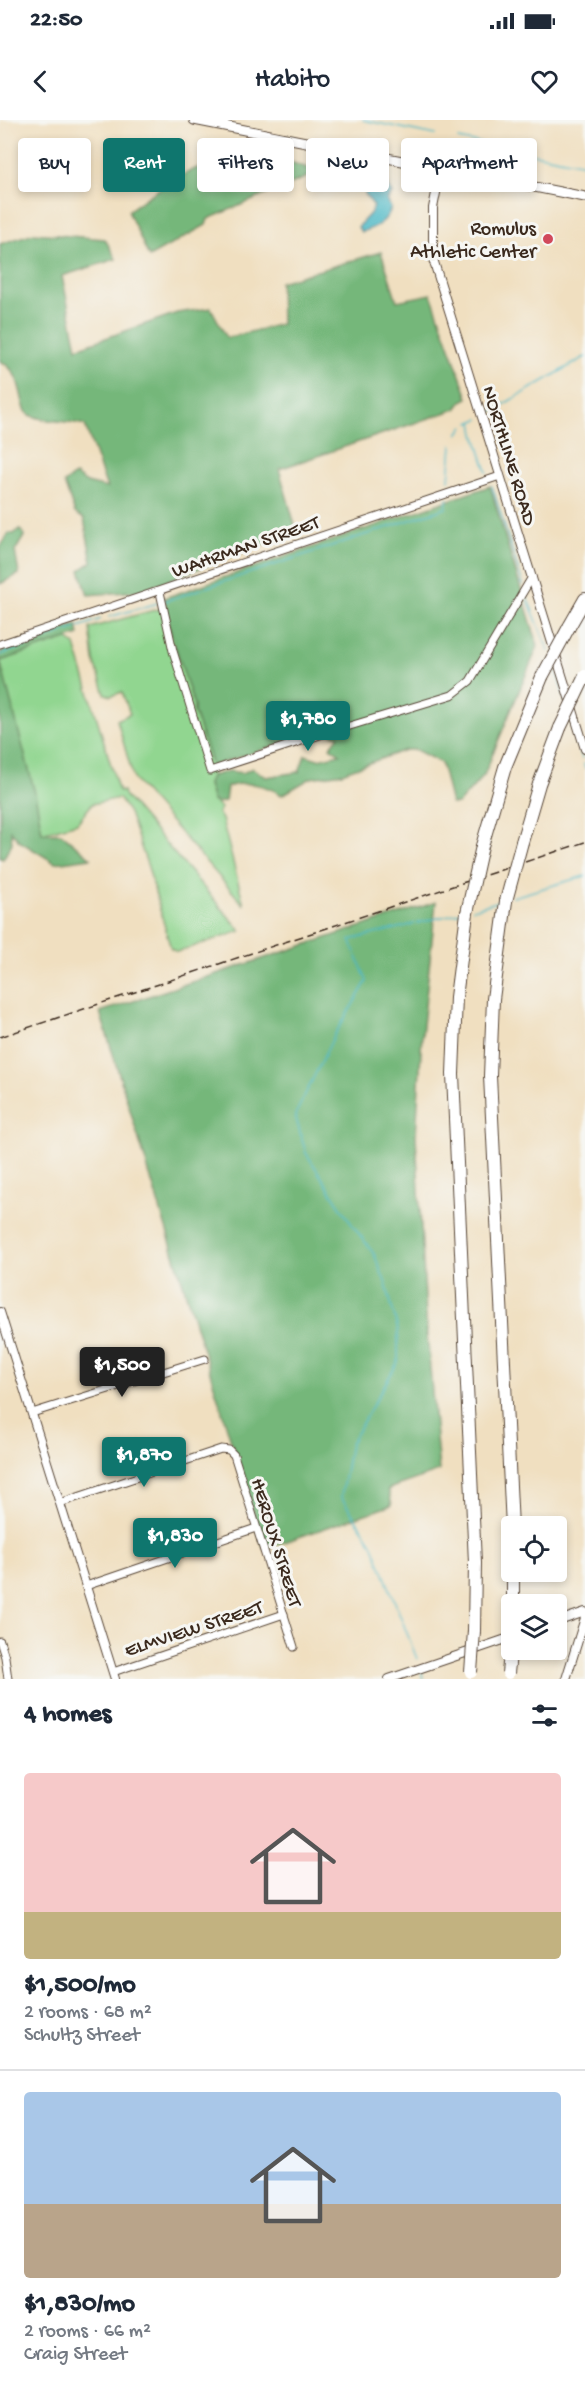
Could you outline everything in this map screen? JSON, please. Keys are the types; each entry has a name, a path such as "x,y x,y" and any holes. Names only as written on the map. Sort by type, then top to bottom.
{"highway":[{"path":"470,1675 474,1631 475,1563 453,1083 456,997 467,913 482,846 505,767 542,676 585,599"},
{"path":"511,1516 490,1076 493,999 506,901 522,842 539,784 585,676"},
{"path":"508,1676 510,1660"}],"main road":[{"path":"195,120 401,160"},
{"path":"537,188 585,198"}],"street":[{"name":"NORTHLINE ROAD","path":"437,192 432,224 433,259 585,749"},
{"name":"WAHRMAN STREET","path":"0,644 500,476"},
{"path":"160,592 173,651 210,771 452,695 470,681 532,577"},
{"path":"1,1317 114,1675"},
{"path":"32,1413 205,1359"},
{"name":"HEROUX STREET","path":"60,1503 221,1449 229,1450 234,1455 294,1647"},
{"path":"86,1586 256,1528"},
{"path":"567,1618 585,1612"},
{"name":"ELMVIEW STREET","path":"114,1675 284,1614"},
{"path":"566,1679 585,1618"},
{"path":"389,1679 501,1640"},
{"path":"0,1641 8,1679"}],"green space":[{"path":"294,163 306,167 306,178 294,183"},
{"path":"197,168 197,192 272,192 208,219 206,225 149,257 128,211 154,192 185,192 185,174"},
{"path":"34,233 105,239 116,259 62,276 77,348 177,313 211,308 227,338 281,324 280,282 381,252 397,301 431,294 468,398 462,401 456,409 279,469 297,532 140,591 88,595 80,570 92,562 84,519 75,513 64,483 75,475 87,483 107,488 85,425 43,419 26,412 14,374 0,361 0,244"},
{"path":"490,486 538,646 484,775 458,804 451,804 441,763 416,750 405,750 342,773 311,778 282,795 263,786 241,784 227,787 225,801 218,803 213,801 208,784 211,776 229,771 243,773 252,768 266,777 299,772 305,755 318,759 340,754 330,747 339,736 325,732 305,736 212,766 170,629 164,598"},
{"path":"19,529 25,535 15,551 19,574 0,584 0,547 9,533 14,534"},
{"path":"165,607 194,705 194,712 214,767 208,785 213,801 221,808 218,813 222,819 244,905 134,780 117,720 130,714 122,692 111,696 105,694 94,660 90,628"},
{"path":"77,624 79,635 0,661 0,652"},
{"path":"67,639 75,645 119,792 123,791 124,795 241,931 177,952 171,949 148,867 129,813 119,798 92,804 77,823 42,833 0,661"},
{"path":"0,661 35,793 42,833 61,833 91,858 55,863 19,841 11,831 12,843 3,859 0,858"},
{"path":"436,902 422,1035 416,1136 427,1334 439,1471 388,1489 392,1505 264,1549 100,1012"}],"water":[{"path":"389,187 392,193 387,200 391,208 387,217 380,224 361,232 358,227 374,206 365,192 389,192"}],"waterway":[{"path":"363,120 435,135"},
{"path":"537,155 585,164"},
{"path":"487,414 585,357"},
{"path":"470,423 479,419"},
{"path":"473,422 487,472"},
{"path":"458,434 464,426"},
{"path":"449,480 452,445"},
{"path":"492,486 523,585"},
{"path":"165,601 446,508 447,498"},
{"path":"526,595 549,651"},
{"path":"109,617 158,603"},
{"path":"0,655 101,619"},
{"path":"555,667 566,703"},
{"path":"571,719 582,758"},
{"path":"584,764 585,768"},
{"path":"513,897 585,876"},
{"path":"473,909 500,901"},
{"path":"417,1659 372,1543 341,1497 350,1444 398,1362 398,1330 386,1284 374,1254 306,1153 295,1115 334,1036 367,981 350,940 462,912"},
{"path":"421,1671 424,1679"}],"railway":[{"path":"0,1037 585,842"}],"place":[{"name":"Romulus Athletic Center","path":"548,239"}]}
